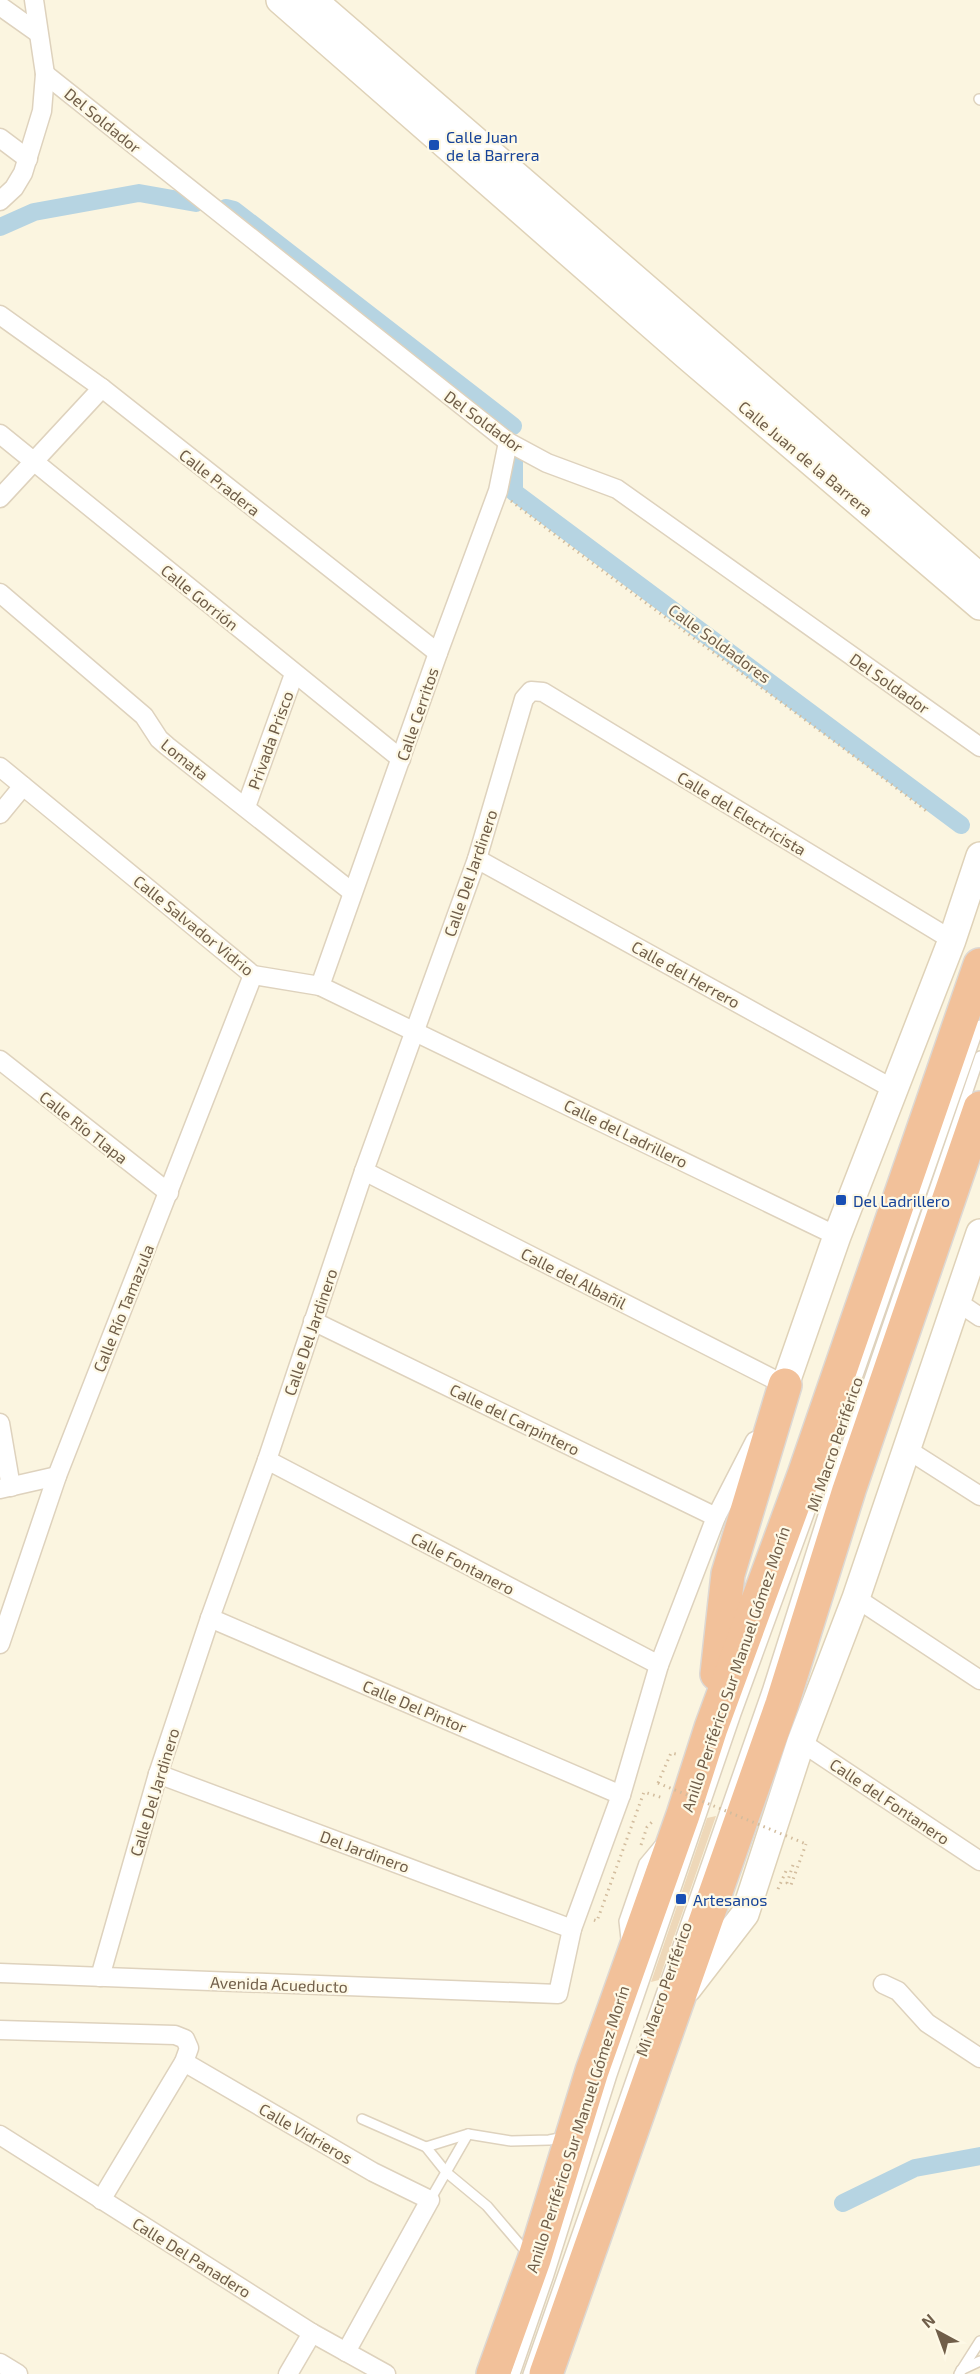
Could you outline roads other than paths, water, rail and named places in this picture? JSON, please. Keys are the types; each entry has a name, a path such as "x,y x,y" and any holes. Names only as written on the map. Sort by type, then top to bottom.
{"highway":[{"name":"Anillo Periférico Sur Manuel Gómez Morín","path":"493,2374 534,2260 572,2135 602,2073 630,1985 673,1806 711,1728 804,1475 980,965"},
{"path":"546,2374 642,2077 782,1704 849,1490 980,1108"},
{"path":"711,1728 728,1574 785,1385"}],"main road":[{"name":"Calle Juan de la Barrera","path":"280,0 486,165 695,347 980,606"},
{"name":"Calle Juan de la Barrera","path":"313,0 486,165"},
{"name":"Calle Juan de la Barrera","path":"695,347 980,577"},
{"path":"785,1385 837,1236 952,940 980,856"},
{"path":"671,1995 745,1914 801,1742 856,1598 980,1233"}],"street":[{"path":"0,201 14,188 23,173 42,111 45,74 34,0"},
{"path":"0,6 38,33"},
{"name":"Del Soldador","path":"45,74 508,442 547,463 617,489 980,747"},
{"path":"0,138 28,159"},
{"name":"Calle Pradera","path":"0,315 102,388 438,653"},
{"path":"0,498 102,388"},
{"name":"Calle Gorrión","path":"0,434 401,759"},
{"name":"Calle Cerritos","path":"320,986 498,491 508,442"},
{"name":"Lomata","path":"0,593 144,716 159,739 167,746 352,892"},
{"name":"Privada Prisco","path":"246,807 294,674"},
{"name":"Calle Del Jardinero","path":"100,1977 158,1774 210,1618 267,1460 364,1171 477,859 524,699 531,691"},
{"name":"Calle del Electricista","path":"531,691 543,692 952,940"},
{"name":"Calle Salvador Vidrio","path":"0,767 253,975 320,986 414,1031"},
{"path":"0,814 23,786"},
{"name":"Calle del Herrero","path":"477,859 895,1090"},
{"name":"Calle Río Tamazula","path":"0,1644 57,1476 253,975"},
{"name":"Calle del Ladrillero","path":"414,1031 837,1236"},
{"name":"Calle Río Tlapa","path":"0,1060 169,1193"},
{"name":"Calle del Albañil","path":"364,1171 785,1385"},
{"path":"956,1300 980,1317"},
{"name":"Calle del Carpintero","path":"313,1321 716,1517"},
{"path":"574,1922 621,1795 659,1665 716,1517 785,1385"},
{"path":"0,1423 5,1488 57,1476"},
{"path":"906,1448 980,1497"},
{"name":"Calle Fontanero","path":"267,1460 659,1665"},
{"path":"856,1598 980,1680"},
{"name":"Calle Del Pintor","path":"210,1618 621,1795"},
{"name":"Calle del Fontanero","path":"801,1742 980,1861"},
{"name":"Del Jardinero","path":"158,1774 574,1922"},
{"name":"Avenida Acueducto","path":"0,1973 558,1994 574,1922"},
{"path":"883,1984 898,1991 927,2024 980,2058"},
{"path":"0,2030 175,2035 185,2040 189,2048 184,2062 101,2200"},
{"name":"Calle Vidrieros","path":"184,2062 373,2172 430,2200"},
{"name":"Calle Del Panadero","path":"0,2135 312,2333 386,2374"},
{"path":"346,2352 430,2200"},
{"path":"288,2374 312,2333"},
{"path":"0,2363 18,2374"}],"lane":[{"name":"Mi Macro Periférico","path":"630,1985 732,1725 823,1476 980,1025"},
{"name":"Mi Macro Periférico","path":"671,1995 836,1475 980,1056"},
{"path":"515,2374 549,2275 602,2073"},
{"path":"528,2374 642,2077"},
{"path":"362,2119 426,2147 446,2172 487,2206 534,2260"},
{"path":"430,2200 468,2134"},
{"path":"426,2147 468,2134 511,2140 549,2140 572,2135"},
{"path":"960,2372 980,2341"},
{"path":"960,2372 980,2361"}],"waterway":[{"path":"0,227 34,212 139,193 196,203"},
{"path":"226,208 234,210 513,426"},
{"path":"514,461 514,492 961,825"},
{"path":"843,2203 915,2168 980,2156"}],"place":[{"name":"Calle Juan de la Barrera","path":"434,145"},
{"name":"Del Ladrillero","path":"841,1200"},
{"name":"Artesanos","path":"681,1899"}]}
